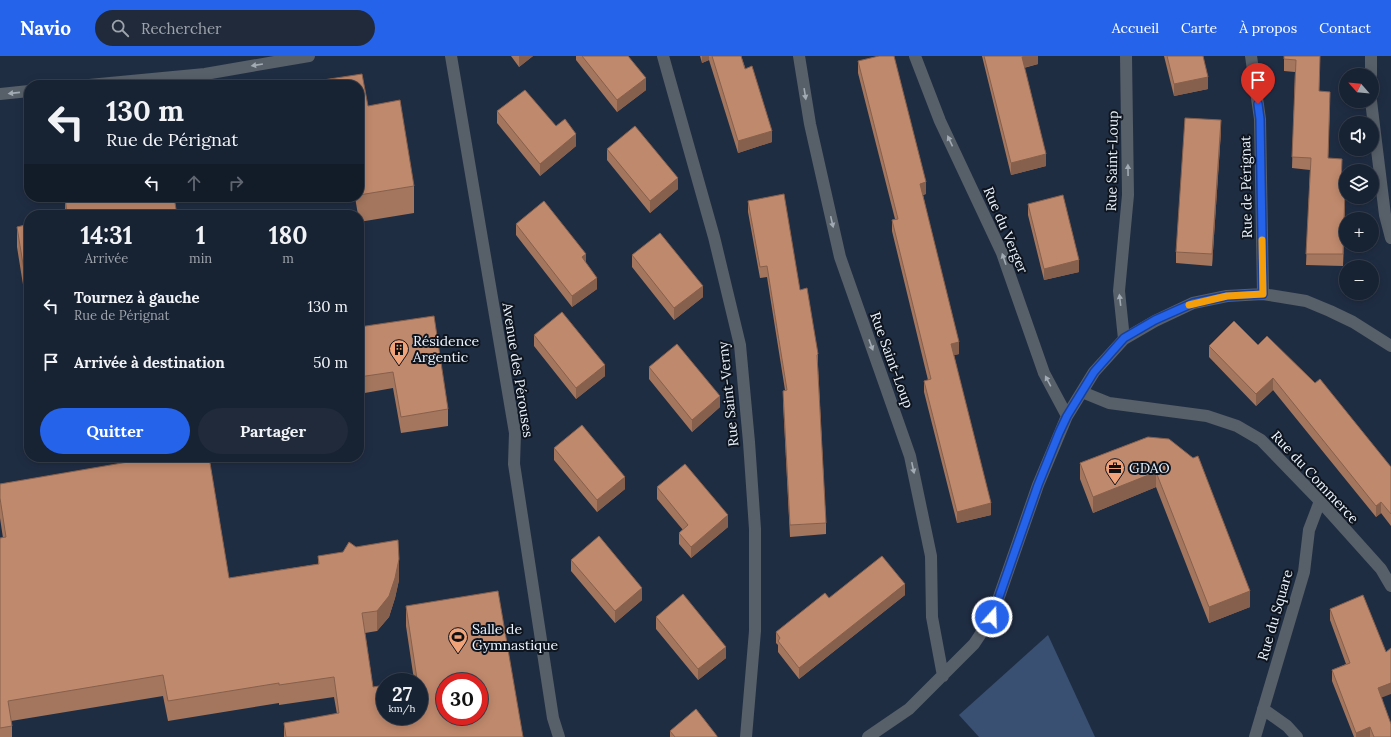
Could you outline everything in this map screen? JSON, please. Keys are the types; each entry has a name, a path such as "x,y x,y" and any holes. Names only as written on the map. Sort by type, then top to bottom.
{"street":[{"path":"142,80 205,74 309,56"},
{"name":"Avenue des Pérouses","path":"451,56 515,433 514,464 553,718 559,737"},
{"name":"Rue Saint-Verny","path":"663,56 714,237 740,345 755,529 755,631 746,737"},
{"name":"Rue Saint-Loup","path":"799,56 812,131 840,256 910,456 931,556 932,617 943,676"},
{"name":"Rue du Verger","path":"916,56 940,121 1002,253 1044,373 1067,416"},
{"name":"Rue Saint-Loup","path":"1124,338 1119,291 1128,195 1126,56"},
{"name":"Rue de Pérignat","path":"1251,56 1260,119 1263,294"},
{"path":"1371,56 1371,68"},
{"path":"0,94 24,92"},
{"path":"1372,108 1386,215 1391,238"},
{"path":"868,737 908,709 943,676 974,644 992,617 1038,485 1067,416 1094,372 1124,338 1155,320 1193,303 1227,296 1263,294 1306,301 1353,322 1391,346"},
{"name":"Rue du Commerce","path":"1082,392 1109,403 1207,416 1237,426 1261,440 1320,501 1381,569 1391,586"},
{"name":"Rue du Square","path":"1255,737 1304,572 1309,530 1320,501"},
{"path":"1263,709 1287,726 1297,737"}],"shaded area":[{"path":"1048,635 1095,737 979,737 959,715"}],"building":[{"path":"582,56 628,56 646,78 617,100"},
{"path":"712,56 741,56 745,69 752,66 772,131 738,141"},
{"path":"879,56 894,56 926,182 920,184 959,342 951,344 991,503 957,512 924,381 931,379 892,220 898,219 858,61"},
{"path":"984,56 1025,56 1022,57 1046,154 1011,163"},
{"path":"1167,56 1203,56 1208,77 1174,84"},
{"path":"1284,56 1320,56 1319,91 1330,92 1328,158 1342,159 1342,164 1339,164 1339,204 1345,204 1344,212 1339,212 1339,252 1343,252 1343,254 1306,254 1311,158 1292,157 1296,60 1284,59"},
{"path":"362,74 363,80 323,80"},
{"path":"364,85 368,106 400,100 414,186 364,194"},
{"path":"525,90 556,126 565,119 576,134 540,164 497,111"},
{"path":"1185,118 1221,120 1212,254 1176,252"},
{"path":"635,126 678,178 650,201 607,149"},
{"path":"784,194 800,290 807,288 818,354 826,523 790,525 783,391 787,390 767,266 760,267 748,201"},
{"path":"1063,195 1079,260 1044,269 1028,204"},
{"path":"544,201 586,254 582,257 597,278 572,296 516,224"},
{"path":"66,202 175,202 176,210 66,210"},
{"path":"24,225 24,270 17,227"},
{"path":"660,233 703,286 674,308 632,255"},
{"path":"562,312 605,365 576,388 534,335"},
{"name":"Résidence Argentic","path":"434,316 448,409 401,417 393,372 364,376 364,326"},
{"path":"1234,321 1258,345 1267,336 1315,383 1320,379 1391,467 1391,514 1381,502 1376,506 1273,378 1256,394 1209,346"},
{"path":"677,344 720,396 692,420 649,367"},
{"path":"582,425 625,477 597,500 554,448"},
{"path":"1148,437 1169,439 1193,458 1198,456 1250,591 1209,607 1156,472 1093,497 1080,463"},
{"path":"128,462 210,462 229,578 319,564 318,556 343,552 349,542 356,547 398,540 399,559 389,596 377,611 362,613 373,687 376,686 376,725 428,725 428,673 416,673 406,606 498,591 523,737 286,737 284,723 339,713 334,677 279,685 279,683 168,701 163,675 8,701 12,726 0,728 0,538 6,537 0,498 0,484"},
{"path":"685,464 728,515 691,547 679,533 688,525 657,487"},
{"path":"599,536 642,588 615,611 571,560"},
{"path":"882,556 905,584 799,668 778,641 780,638 776,632 825,593 829,598"},
{"path":"683,594 726,647 698,669 656,617"},
{"path":"1363,595 1386,652 1391,648 1391,683 1378,688 1391,724 1391,737 1374,737 1370,727 1356,733 1332,670 1350,663 1330,609"},
{"path":"696,709 717,737 675,737 670,731"}],"slow traffic":[{"path":"1189,305 1227,296 1263,294 1262,240"}],"place":[{"name":"Résidence Argentic","path":"399,366"},
{"name":"GDAO","path":"1115,485"},
{"name":"Salle de Gymnastique","path":"458,654"}],"route":[{"path":"992,617 1038,485 1059,433 1067,416 1094,372 1124,338 1155,320 1193,303 1227,296 1263,294 1260,119 1258,104"}]}
